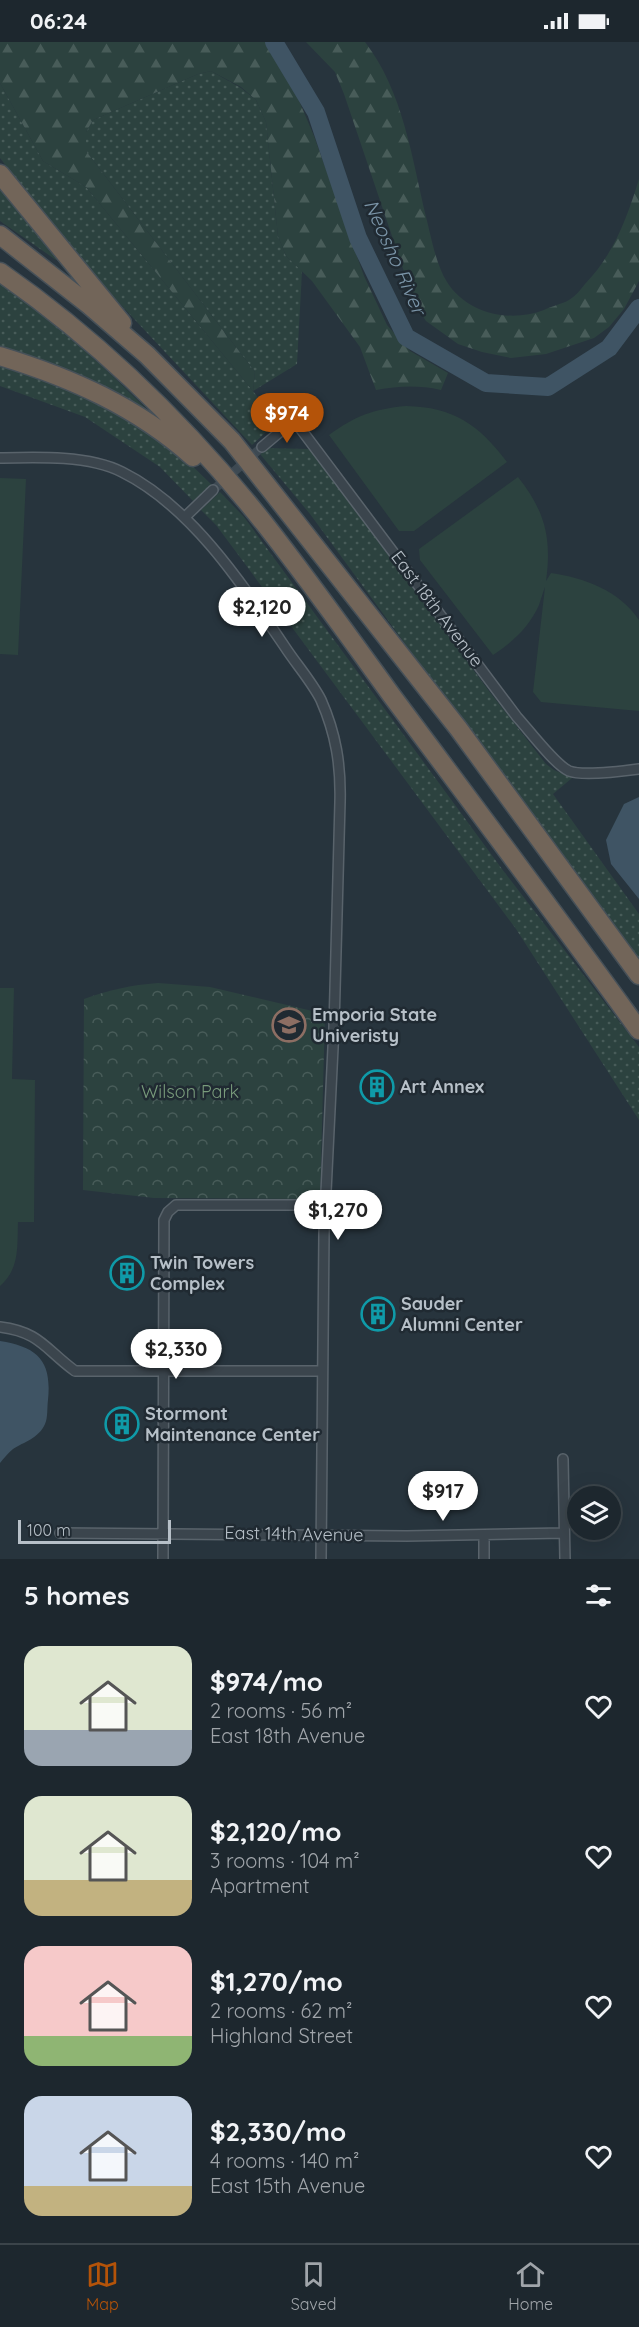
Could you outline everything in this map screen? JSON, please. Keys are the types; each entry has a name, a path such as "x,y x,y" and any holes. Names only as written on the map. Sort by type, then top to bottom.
{"highway":[{"path":"0,174 147,355"},
{"path":"0,236 89,305 147,355 239,451 458,728 639,975"},
{"path":"0,272 75,330 148,395 198,447 248,505 284,550 639,1030"},
{"path":"0,356 45,370 82,385 166,434 248,505"}],"street":[{"name":"East 18th Avenue","path":"262,447 294,420 517,717 569,771 639,769"},
{"path":"0,458 60,458 119,470 137,480 185,517 251,596 320,699 335,742 341,769 322,1371 321,1559"},
{"path":"185,517 213,490"},
{"path":"163,1559 164,1220 176,1204 327,1205"},
{"path":"0,1327 27,1332 41,1341 55,1356 75,1371 322,1371"},
{"path":"563,1459 565,1559"},
{"name":"East 14th Avenue","path":"60,1533 484,1535 564,1533"},
{"path":"484,1535 484,1559"}],"green space":[{"path":"0,42 267,42 294,89 314,136 364,276 387,325 410,351 448,373 441,390 408,387 376,390 360,347 312,281 286,256 278,236 266,122 256,100 241,87 211,71 198,74 93,120 86,132 86,151 255,372 253,391 86,187 43,161 0,83"},
{"path":"306,42 365,42 378,61 397,103 411,149 440,267 447,282 456,293 466,302 478,308 491,313 518,316 544,310 574,297 612,248 630,208 639,179 639,281 624,309 609,327 594,338 546,354 511,358 458,344 426,321 415,304 335,72"},
{"path":"211,71 241,88 256,100 266,122 278,236 286,256 302,271 297,364 253,391 255,372 86,151 86,132 93,120 198,74"},
{"path":"0,83 43,161 86,187 263,404 267,431 252,445 93,275 0,158"},
{"path":"0,179 60,256 56,260 0,221"},
{"path":"0,283 82,348 157,420 0,350"},
{"path":"0,362 46,376 121,414 182,456 212,485 193,501 160,467 85,417 0,386"},
{"path":"406,406 438,410 464,420 486,438 507,462 414,531 399,531 329,435 365,414"},
{"path":"266,448 310,449 489,691 546,764 572,778 553,794 639,914 639,963 310,514 260,454"},
{"path":"518,477 535,502 544,526 548,551 546,581 551,573 576,578 600,587 621,601 639,620 639,711 541,702 533,692 545,587 535,613 525,627 493,655 420,560 419,549"},
{"path":"0,478 26,479 18,655 0,654"},
{"path":"220,492 244,517 502,869 639,1047 639,1120 516,929 216,525 201,510"},
{"name":"Wilson Park","path":"158,983 210,987 325,1014 320,1199 154,1198 83,1190 84,999 120,988"},
{"path":"0,988 14,988 12,1079 35,1080 34,1222 18,1222 16,1257 11,1272 0,1286"}],"water":[{"path":"639,797 639,899 611,864 606,840 624,804"},
{"path":"0,1341 24,1347 40,1358 48,1375 49,1387 47,1419 42,1429 13,1449 0,1463"}],"waterway":[{"name":"Neosho River","path":"274,42 316,112 358,238 406,337 486,383 548,387 609,348 639,308"}],"tunnel":[{"path":"213,490 262,447"}],"place":[{"name":"Emporia State Univeristy","path":"289,1025"},
{"name":"Art Annex","path":"377,1087"},
{"name":"Twin Towers Complex","path":"127,1273"},
{"name":"Sauder Alumni Center","path":"378,1314"},
{"name":"Stormont Maintenance Center","path":"122,1424"}]}
